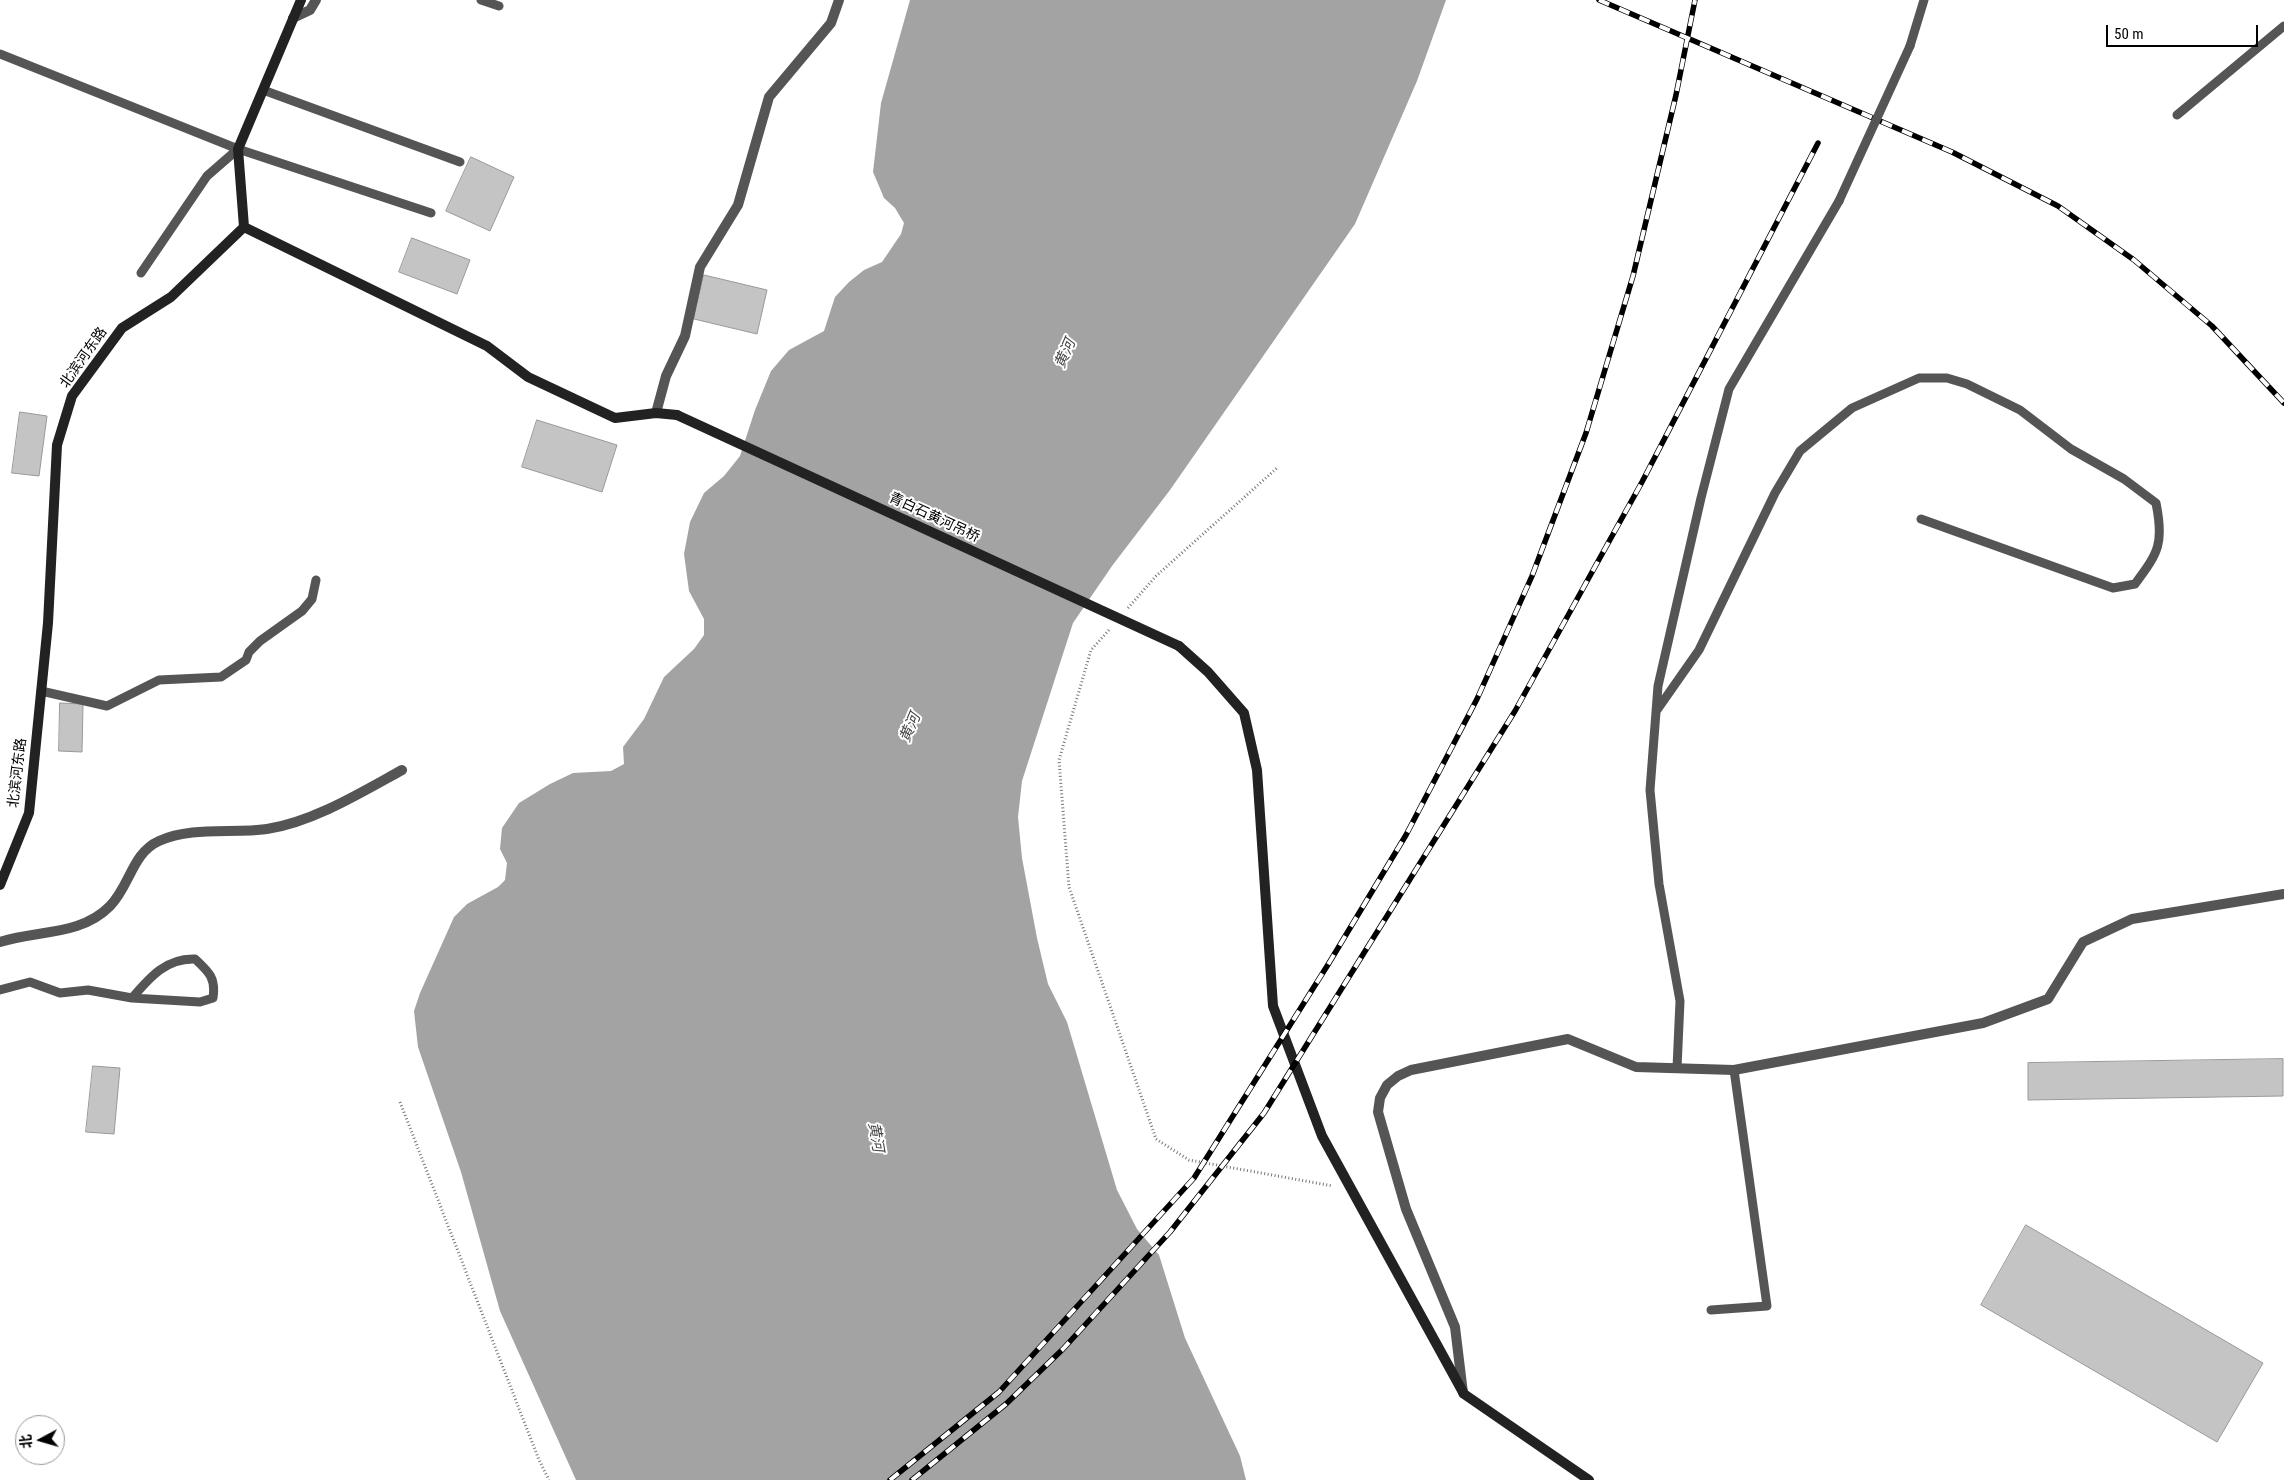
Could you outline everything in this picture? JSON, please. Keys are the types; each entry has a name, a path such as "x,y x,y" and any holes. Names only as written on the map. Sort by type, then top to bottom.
{"street":[{"path":"244,227 238,149 301,0"},
{"path":"293,18 310,10 316,0"},
{"path":"656,413 666,376 685,336 700,267 738,205 769,97 831,23 838,0"},
{"name":"青白石黄河吊桥","path":"244,227 487,346 528,377 615,418 656,413 678,415 1179,646 1208,672 1244,713 1257,770 1273,1006 1322,1136 1464,1394"},
{"name":"北滨河东路","path":"0,885 28,813 48,623 57,445 72,396 122,328 171,297 244,227"},
{"path":"0,942 17,936 58,932 85,923 109,907 127,884 138,857 158,842 188,833 269,829 328,810 402,770"},
{"path":"1589,1480 1464,1394 1456,1327 1406,1209 1380,1126 1378,1112 1380,1098 1387,1086 1398,1076 1411,1070 1568,1039 1636,1067 1734,1070 1983,1023 2048,999 2083,942 2132,919 2284,894"}],"lane":[{"path":"482,0 499,6"},
{"path":"1677,1068 1680,1001 1659,884 1650,790 1658,686 1701,498 1729,389 1839,201 1910,46 1924,0"},
{"path":"2177,116 2284,26"},
{"path":"0,54 238,149 431,213"},
{"path":"263,90 460,162"},
{"path":"141,273 207,176 238,149"},
{"path":"1657,710 1699,650 1775,493 1800,451 1852,408 1919,378 1947,378 1967,384 2020,410 2070,449 2124,478 2156,503 2162,529 2156,556 2135,584 2113,588 1920,519"},
{"path":"41,691 107,706 159,680 221,677 246,660 249,652 260,641 302,611 312,599 316,580"},
{"path":"0,990 30,982 60,993 88,990 132,998 200,1002 213,998 215,985 208,971 194,959 180,959 162,967 149,978 132,998"},
{"path":"1711,1310 1767,1306 1734,1070"}],"path":[{"path":"1124,613 1156,576 1277,468"},
{"path":"1111,628 1091,650 1059,760 1069,888 1156,1139 1189,1160 1351,1189"},
{"path":"400,1102 539,1460 549,1480"}],"water":[{"name":"黄河","path":"910,0 1446,0 1417,81 1355,224 1170,490 1112,566 1073,623 1022,781 1018,817 1022,858 1048,984 1067,1022 1117,1190 1137,1229 1159,1255 1185,1338 1240,1456 1246,1480 576,1480 500,1311 461,1172 418,1047 414,1011 420,993 454,917 467,904 498,887 505,880 507,863 500,849 502,828 519,803 550,784 573,773 611,771 624,764 623,747 644,719 664,677 694,649 704,635 704,619 689,591 684,554 690,522 704,493 724,476 740,456 755,410 771,371 789,350 824,331 835,297 864,270 882,262 901,234 904,223 895,208 884,198 873,172 881,103"}],"building":[{"path":"471,157 514,177 490,231 446,211"},
{"path":"412,238 470,260 457,294 399,272"},
{"path":"704,275 767,290 757,334 694,319"},
{"path":"20,412 47,416 39,476 12,473"},
{"path":"537,420 617,445 602,492 522,467"},
{"path":"60,703 83,704 82,752 59,751"},
{"path":"2283,1059 2283,1096 2028,1100 2028,1063"},
{"path":"93,1066 120,1068 114,1134 86,1132"},
{"path":"2026,1225 2263,1363 2217,1442 1981,1305"}],"railway":[{"path":"1599,0 1952,152 2058,206 2134,260 2212,326 2284,403"},
{"path":"890,1480 999,1392 1194,1178 1329,963 1406,835 1477,699 1532,576 1586,433 1633,276 1676,95 1695,0"},
{"path":"912,1480 1006,1404 1063,1349 1170,1232 1264,1113 1515,711 1642,482 1818,143"}]}
